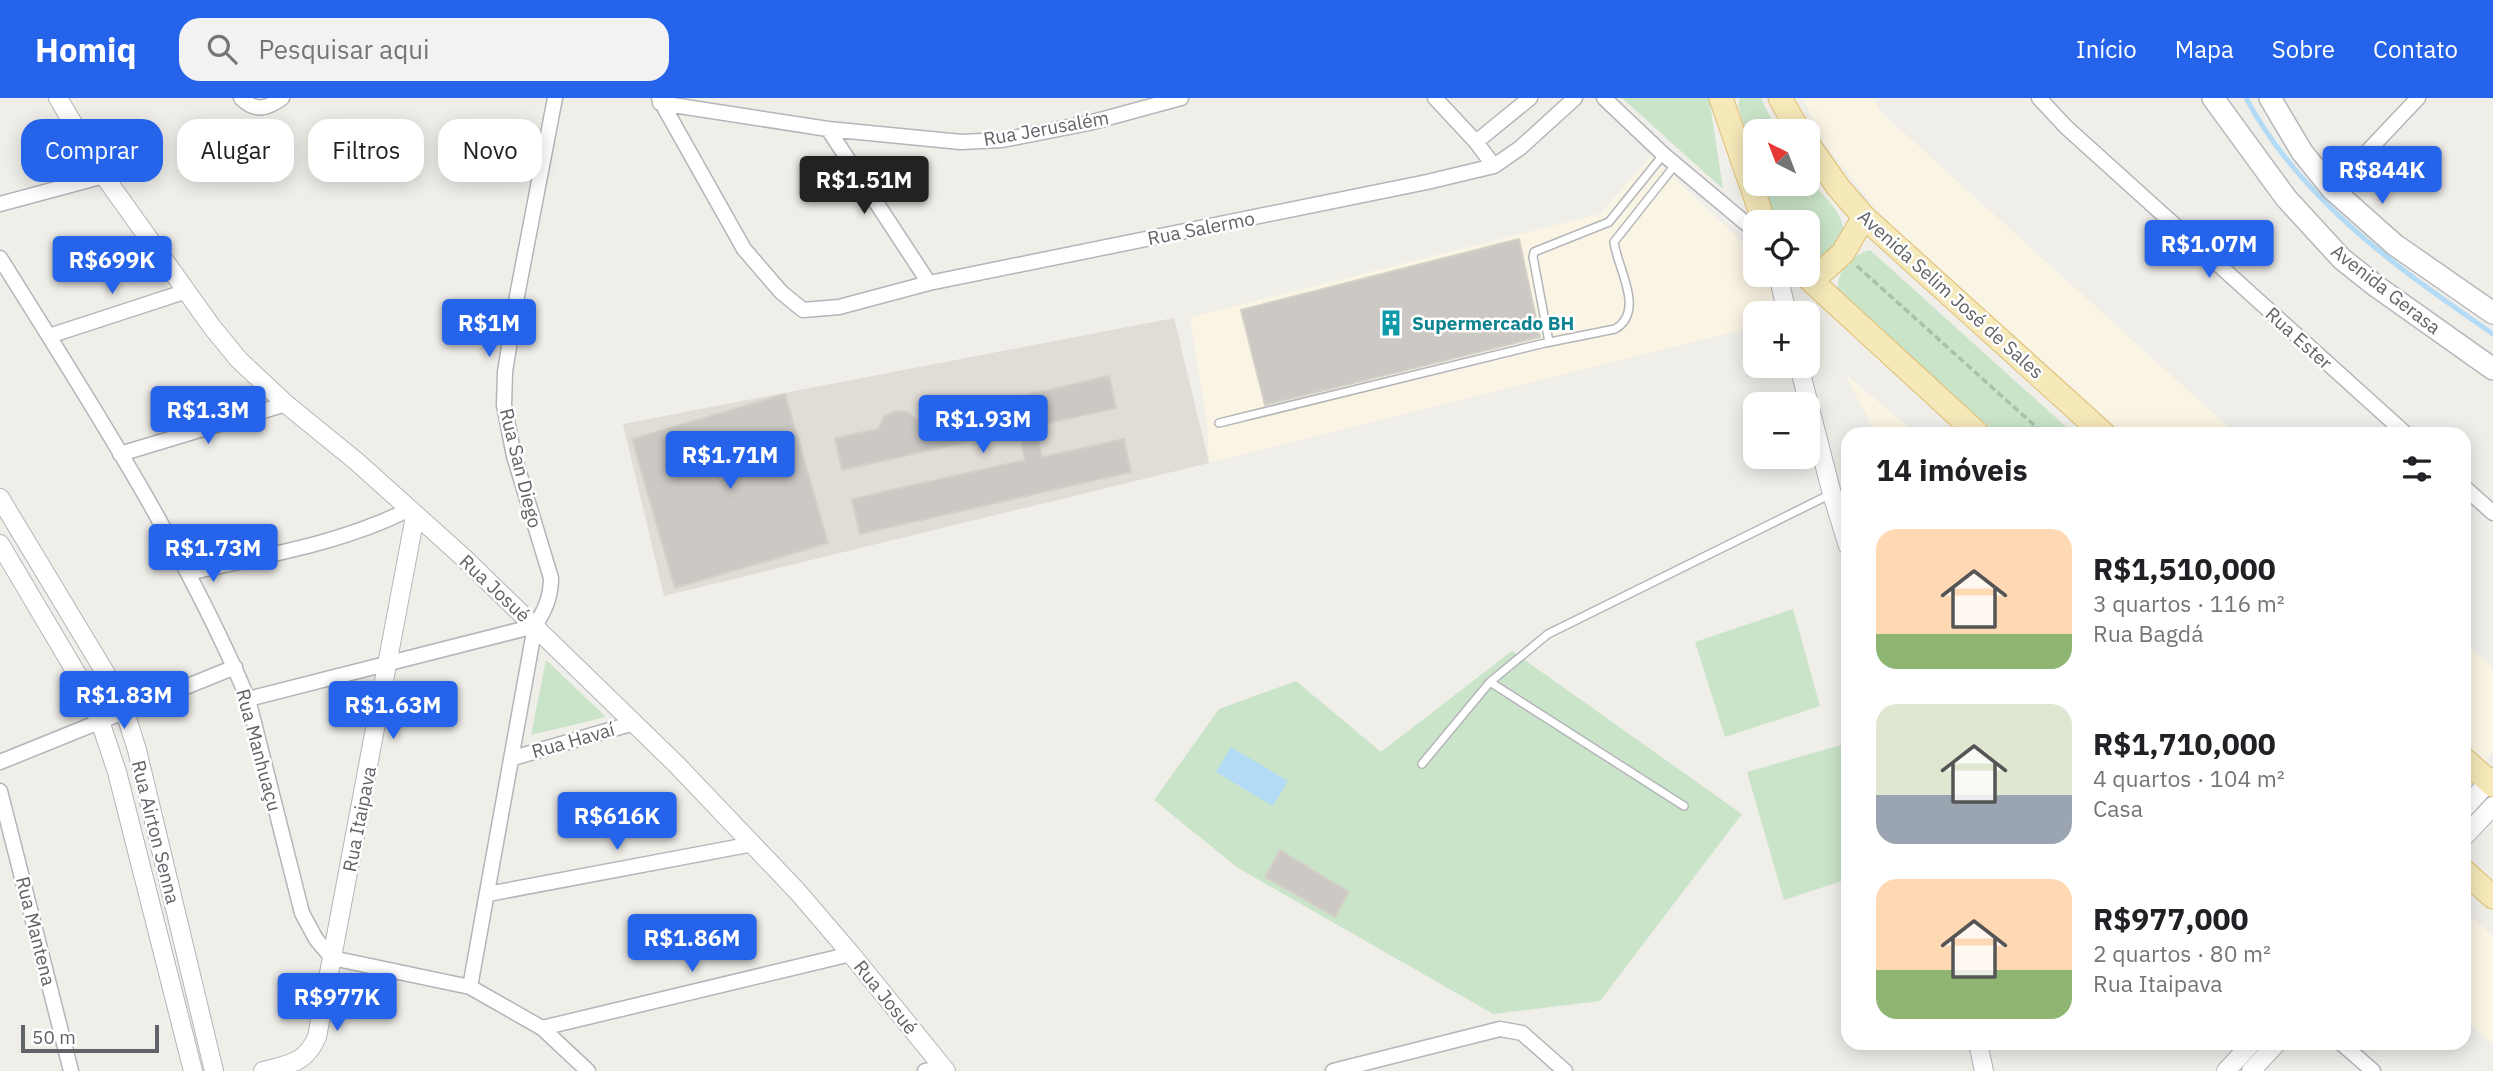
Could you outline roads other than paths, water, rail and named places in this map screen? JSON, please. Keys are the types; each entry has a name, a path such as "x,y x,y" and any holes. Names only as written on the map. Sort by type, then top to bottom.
{"main road":[{"path":"1721,98 1760,210"},
{"path":"1780,98 1792,119"},
{"name":"Avenida Gerasa","path":"2213,98 2286,198 2342,258 2376,286 2493,369"},
{"name":"Avenida Gerasa","path":"2270,98 2302,152 2332,189 2395,245 2493,313"},
{"name":"Avenida Selim José de Sales","path":"1820,161 1864,217 2096,427"},
{"path":"1820,269 1843,253 1864,217"},
{"path":"1818,287 1970,427"},
{"path":"2471,764 2492,781"},
{"path":"2471,877 2493,897"}],"street":[{"name":"Rua Josué","path":"58,98 70,119"},
{"path":"241,98 257,108 269,107 282,98"},
{"name":"Rua San Diego","path":"535,626 551,593 551,578 514,456 504,405 505,372 555,98"},
{"name":"Rua Jerusalém","path":"659,100 828,129 961,142 1002,139 1089,123 1181,98"},
{"path":"1435,98 1476,142 1494,166"},
{"path":"1476,142 1530,98"},
{"name":"Rua Salermo","path":"659,100 744,249 781,292 803,310 839,307 929,283 1494,166 1520,148 1575,98"},
{"path":"1604,98 1675,164 1743,221"},
{"name":"Rua Ester","path":"2039,98 2066,127 2398,427"},
{"path":"2332,189 2418,98"},
{"path":"828,129 929,283"},
{"path":"0,204 82,182"},
{"name":"Rua Josué","path":"108,182 239,360 464,558 634,723 753,844 851,954 938,1070"},
{"name":"Rua Manhuaçu","path":"0,258 120,454 188,573 234,667 248,699 302,913 316,939 332,958"},
{"path":"49,336 187,291"},
{"path":"1802,378 1841,523"},
{"path":"120,454 286,404"},
{"path":"2471,493 2493,513"},
{"name":"Rua Airton Senna","path":"0,498 106,674 125,712 214,1071"},
{"path":"188,573 345,536 412,513"},
{"name":"Rua Itaipava","path":"263,1071 300,1060 311,1052 317,1037 388,664 412,513"},
{"name":"Rua Airton Senna","path":"0,544 77,674 100,721 117,772 193,1071"},
{"path":"248,699 535,626 470,988"},
{"path":"0,762 234,667"},
{"name":"Rua Havaí","path":"513,758 634,723"},
{"path":"2471,802 2492,781"},
{"name":"Rua Mantena","path":"0,791 71,1071"},
{"path":"2471,830 2493,806"},
{"path":"488,894 753,844"},
{"path":"542,1028 851,954"},
{"path":"332,958 470,988 542,1028 588,1071"},
{"path":"1333,1071 1376,1066 1484,1031 1510,1029 1521,1033 1565,1071"},
{"path":"1979,1050 1983,1071"},
{"path":"2225,1071 2245,1050"},
{"path":"2251,1071 2270,1050"},
{"path":"2349,1050 2373,1071"}],"lane":[{"path":"1549,342 1534,252 1609,222 1664,154"},
{"path":"1219,424 1549,342 1615,329 1622,325 1629,307 1629,295 1614,242 1675,164"},
{"path":"1422,764 1490,682 1548,634 1832,494"},
{"path":"1490,682 1684,806"}],"water":[{"path":"1231,747 1288,781 1273,806 1216,772"}],"waterway":[{"path":"2246,98 2295,169 2355,231 2423,285 2493,334"}],"place":[{"name":"Supermercado BH","path":"1391,323"}]}
